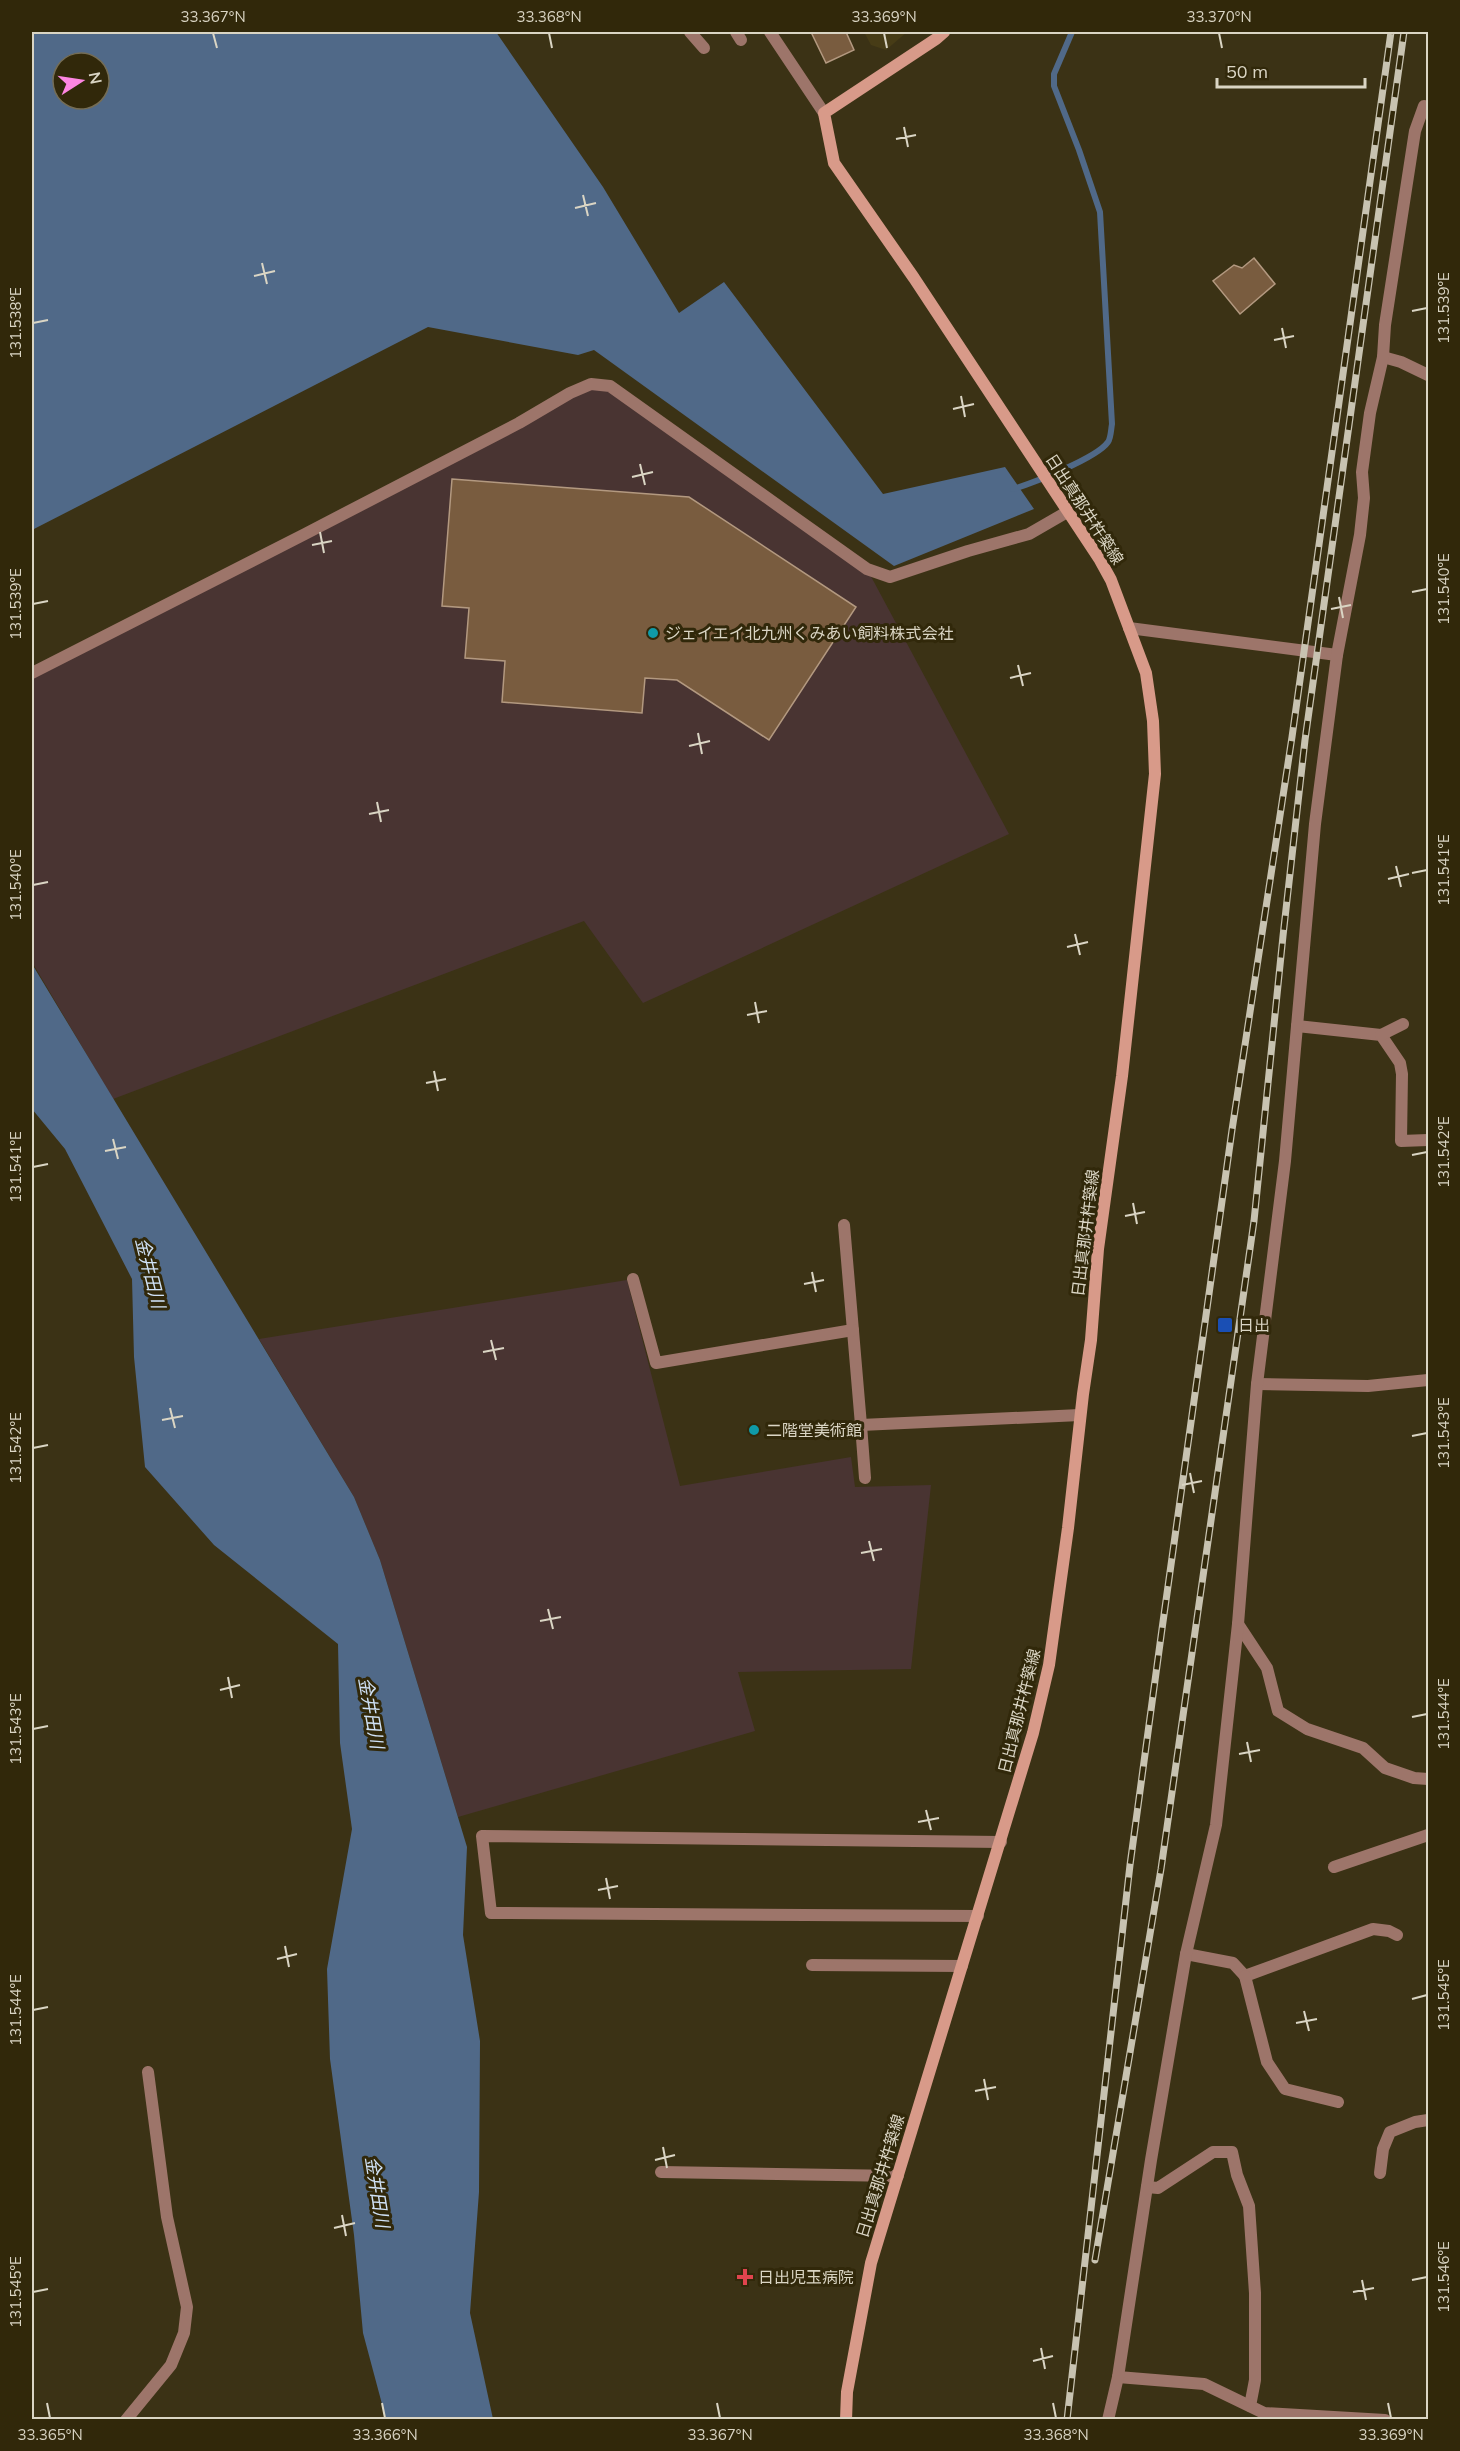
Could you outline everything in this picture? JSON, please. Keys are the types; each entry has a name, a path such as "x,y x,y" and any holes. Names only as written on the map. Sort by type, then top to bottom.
{"main road":[{"path":"824,113 944,32"},
{"name":"日出真那井杵築線","path":"824,113 834,163 914,278 1111,580 1146,672 1153,721 1155,774 1123,1065 1098,1250 1091,1340 1049,1665 1033,1733 1001,1842 871,2263 847,2392 846,2420"}],"street":[{"path":"690,32 704,48"},
{"path":"770,32 824,113"},
{"path":"1108,2420 1118,2378 1186,1954 1216,1825 1238,1624 1257,1384 1285,1161 1315,824 1337,655 1365,498 1362,472 1370,413 1383,357 1385,325 1415,131 1424,106"},
{"path":"1383,357 1401,362 1428,375"},
{"path":"32,672 305,534 591,384 610,386 867,569 890,577 1029,534 1067,512"},
{"path":"1129,628 1337,655"},
{"path":"1297,1026 1382,1035 1402,1024"},
{"path":"1382,1035 1400,1063 1402,1074 1401,1141 1428,1140"},
{"path":"844,1225 865,1478"},
{"path":"633,1278 656,1363 853,1330"},
{"path":"1257,1384 1368,1386 1428,1380"},
{"path":"861,1425 1080,1415"},
{"path":"1238,1624 1267,1668 1278,1711 1307,1728 1363,1748 1385,1768 1414,1778 1428,1779"},
{"path":"1334,1867 1428,1835"},
{"path":"978,1916 491,1913 483,1836 1001,1842"},
{"path":"1245,1976 1373,1929 1389,1931 1397,1935"},
{"path":"1186,1954 1233,1963 1245,1976 1267,2062 1285,2089 1338,2102"},
{"path":"812,1965 962,1966"},
{"path":"126,2420 171,2365 184,2332 187,2307 167,2217 148,2072"},
{"path":"1380,2173 1383,2149 1390,2132 1415,2122 1428,2120"},
{"path":"1147,2187 1158,2188 1213,2152 1232,2152 1237,2175 1249,2206 1255,2293 1255,2380 1250,2406"},
{"path":"661,2172 898,2176"},
{"path":"1118,2378 1203,2384 1264,2413 1385,2420"}],"shaded area":[{"path":"864,32 907,32 886,50 871,45"},
{"path":"591,384 610,386 867,569 1009,834 643,1003 584,921 113,1099 32,962 32,673"},
{"path":"627,1280 680,1486 851,1457 855,1487 931,1485 911,1669 738,1672 755,1731 458,1817 380,1560 354,1497 259,1339"}],"water":[{"path":"32,32 496,32 603,187 679,313 724,282 883,494 1005,467 1034,509 894,566 594,350 578,355 428,327 32,530"},
{"name":"金井田川","path":"32,964 354,1497 380,1560 467,1847 463,1935 480,2041 479,2192 470,2313 493,2419 386,2419 363,2333 354,2235 330,2059 327,1969 352,1829 340,1743 338,1644 214,1545 145,1467 134,1357 132,1279 65,1149 32,1109"}],"building":[{"path":"811,32 846,32 854,50 826,63"},
{"path":"1254,258 1275,284 1240,314 1213,281 1234,265 1242,268"},
{"name":"ジェイエイ北九州くみあい飼料株式会社","path":"452,479 689,497 856,607 769,740 677,680 645,678 642,713 502,702 505,661 465,658 469,608 442,606"}],"waterway":[{"path":"1013,489 1049,476 1102,448 1108,442 1112,424 1100,212 1054,86 1054,74 1072,32"}],"railway":[{"path":"1067,2420 1130,1865 1162,1629 1232,1130 1292,737 1391,32"},
{"path":"1095,2260 1161,1869 1254,1221 1305,740 1404,32"}],"place":[{"name":"ジェイエイ北九州くみあい飼料株式会社","path":"653,633"},
{"name":"日出","path":"1225,1325"},
{"name":"二階堂美術館","path":"754,1430"},
{"name":"日出児玉病院","path":"745,2277"}]}
